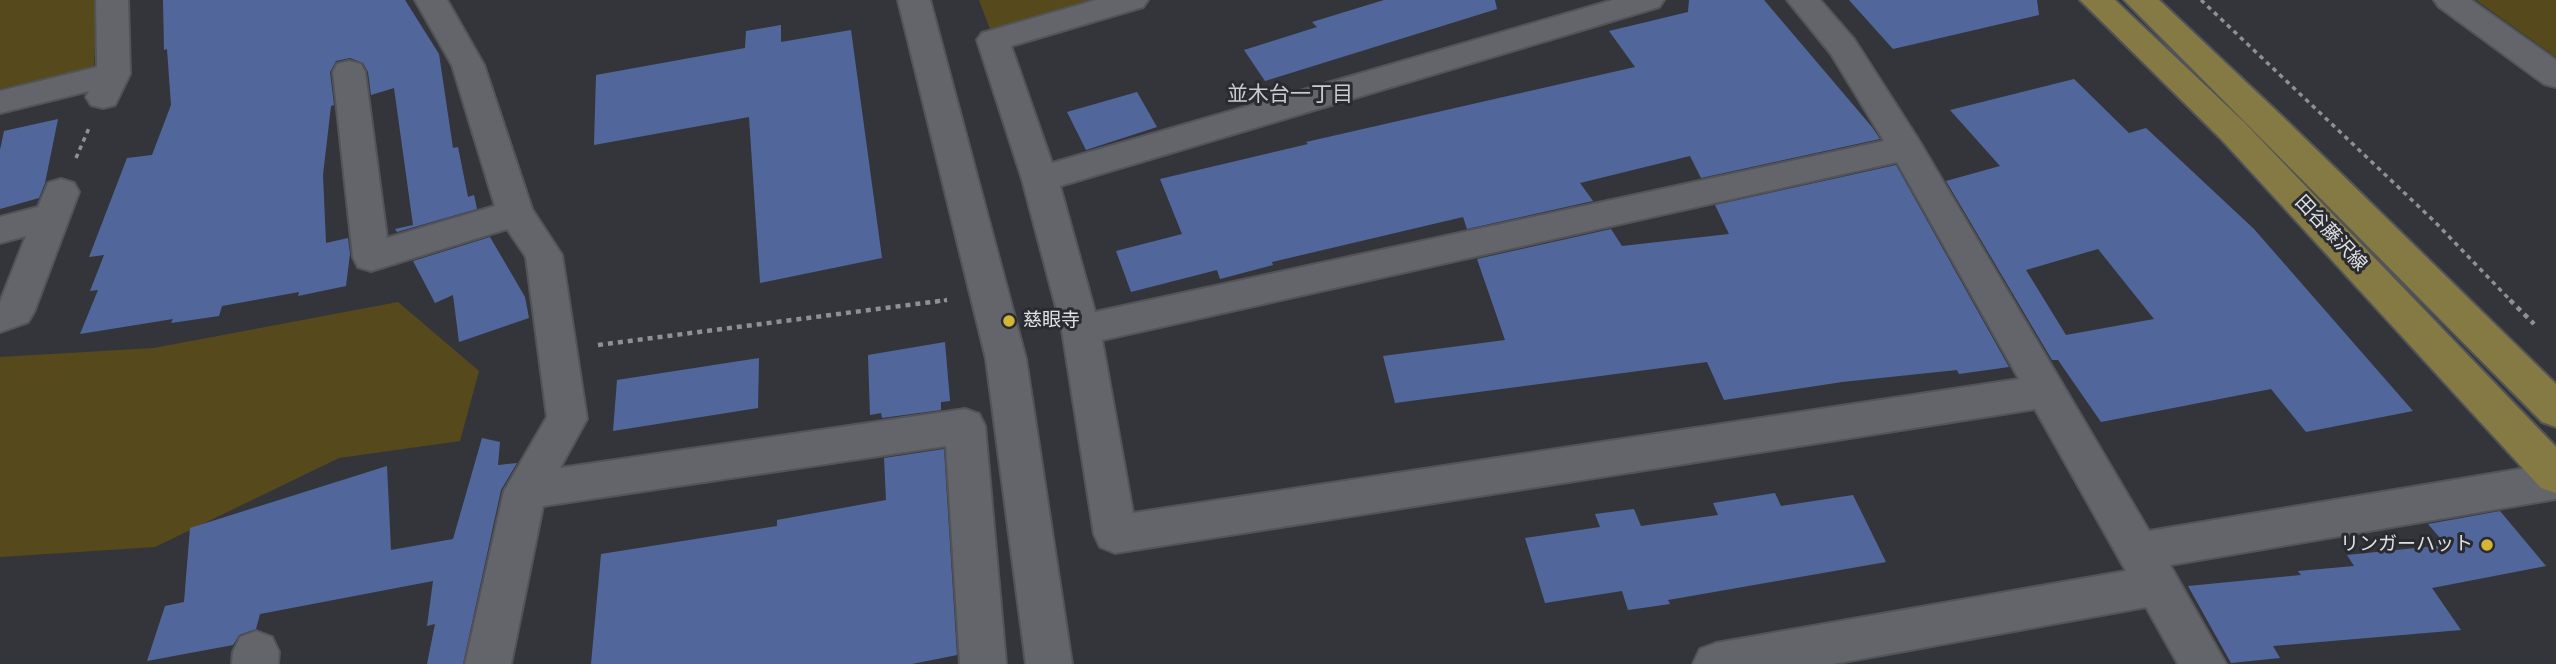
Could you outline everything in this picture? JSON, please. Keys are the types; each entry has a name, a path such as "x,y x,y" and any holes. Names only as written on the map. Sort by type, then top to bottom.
{"main road":[{"name":"田谷藤沢線","path":"2096,0 2232,130 2556,475"},
{"name":"田谷藤沢線","path":"2140,0 2273,127 2556,410"}],"street":[{"path":"0,102 107,88 112,0"},
{"path":"431,0 468,65 515,213 544,255 567,419 525,491 488,664"},
{"path":"914,0 1006,359 1049,664"},
{"path":"1132,0 993,40 1040,178 1081,330 1115,534 2048,391"},
{"path":"1040,178 1648,0"},
{"path":"1803,0 1843,47 1906,148 2203,664"},
{"path":"2450,0 2556,76"},
{"path":"349,72 370,257 515,213"},
{"path":"1081,330 1906,148"},
{"path":"0,230 56,204"},
{"path":"0,317 15,312 56,204"},
{"path":"525,491 965,426 983,664"},
{"path":"1716,664 2148,569 2316,520 2556,481"}],"path":[{"path":"2201,0 2434,221 2537,327"},
{"path":"56,204 107,88"},
{"path":"559,350 953,299"}],"shaded area":[{"path":"0,0 97,0 94,67 0,89"},
{"path":"979,0 1090,0 990,29"},
{"path":"2476,0 2556,0 2556,57"},
{"path":"398,302 479,371 460,441 339,458 155,547 0,557 0,357 154,348"}],"building":[{"path":"163,0 405,0 439,54 453,148 458,147 468,197 474,195 477,209 397,232 395,229 413,225 394,88 371,95 368,72 363,63 350,58 336,61 330,72 334,105 331,106 323,175 326,243 348,238 350,254 346,286 298,296 299,292 222,306 219,316 171,323 173,319 80,334 98,290 90,291 104,255 89,257 127,158 152,155 171,105 167,49 164,50"},
{"path":"1384,0 1495,0 1497,9 1265,81 1244,50 1317,27 1312,22"},
{"path":"1689,0 1764,0 1880,139 1701,178 1690,156 1580,183 1593,201 1467,229 1463,217 1272,262 1273,265 1220,279 1217,270 1131,292 1116,251 1182,234 1160,179 1308,144 1306,142 1635,67 1609,31 1688,12"},
{"path":"1849,0 2037,0 2039,15 1893,49"},
{"path":"781,25 781,42 851,30 882,258 760,283 749,117 594,145 596,75 745,48 746,31"},
{"path":"2074,79 2129,133 2146,128 2254,229 2413,411 2306,432 2271,389 2101,422 2058,360 2052,360 1946,181 2000,166 1950,110","holes":["2098,249 2154,319 2066,335 2026,270"]},
{"path":"1137,92 1157,127 1086,150 1067,112"},
{"path":"58,119 45,183 39,198 0,209 0,150 4,131"},
{"path":"1896,165 2009,367 1959,374 1957,370 1842,382 1724,400 1707,362 1395,403 1383,356 1505,340 1477,259 1611,229 1622,246 1729,234 1715,205"},
{"path":"490,237 525,297 529,318 459,342 453,295 435,303 413,261"},
{"path":"945,342 950,401 941,402 941,410 882,418 881,413 870,415 868,355"},
{"path":"759,358 758,408 613,431 617,380"},
{"path":"482,438 500,442 498,465 517,463 501,490 463,664 427,664 435,624 427,626 433,581 260,614 256,629 239,635 233,645 147,661 165,606 184,602 190,528 387,466 391,550 453,539"},
{"path":"944,449 957,655 912,664 591,664 601,554 777,526 777,520 886,500 884,458"},
{"path":"1775,493 1781,506 1853,495 1886,562 1668,600 1670,604 1628,610 1622,591 1545,603 1525,538 1600,527 1595,514 1634,509 1641,526 1718,515 1713,503"},
{"path":"2500,511 2546,566 2432,588 2461,630 2273,646 2280,658 2231,663 2188,586 2301,575 2298,571 2354,566 2347,555 2446,545 2428,524"}],"place":[{"name":"慈眼寺","path":"1009,321"},
{"name":"リンガーハット","path":"2487,545"}],"district":[{"name":"並木台一丁目","path":"1290,96"}]}
